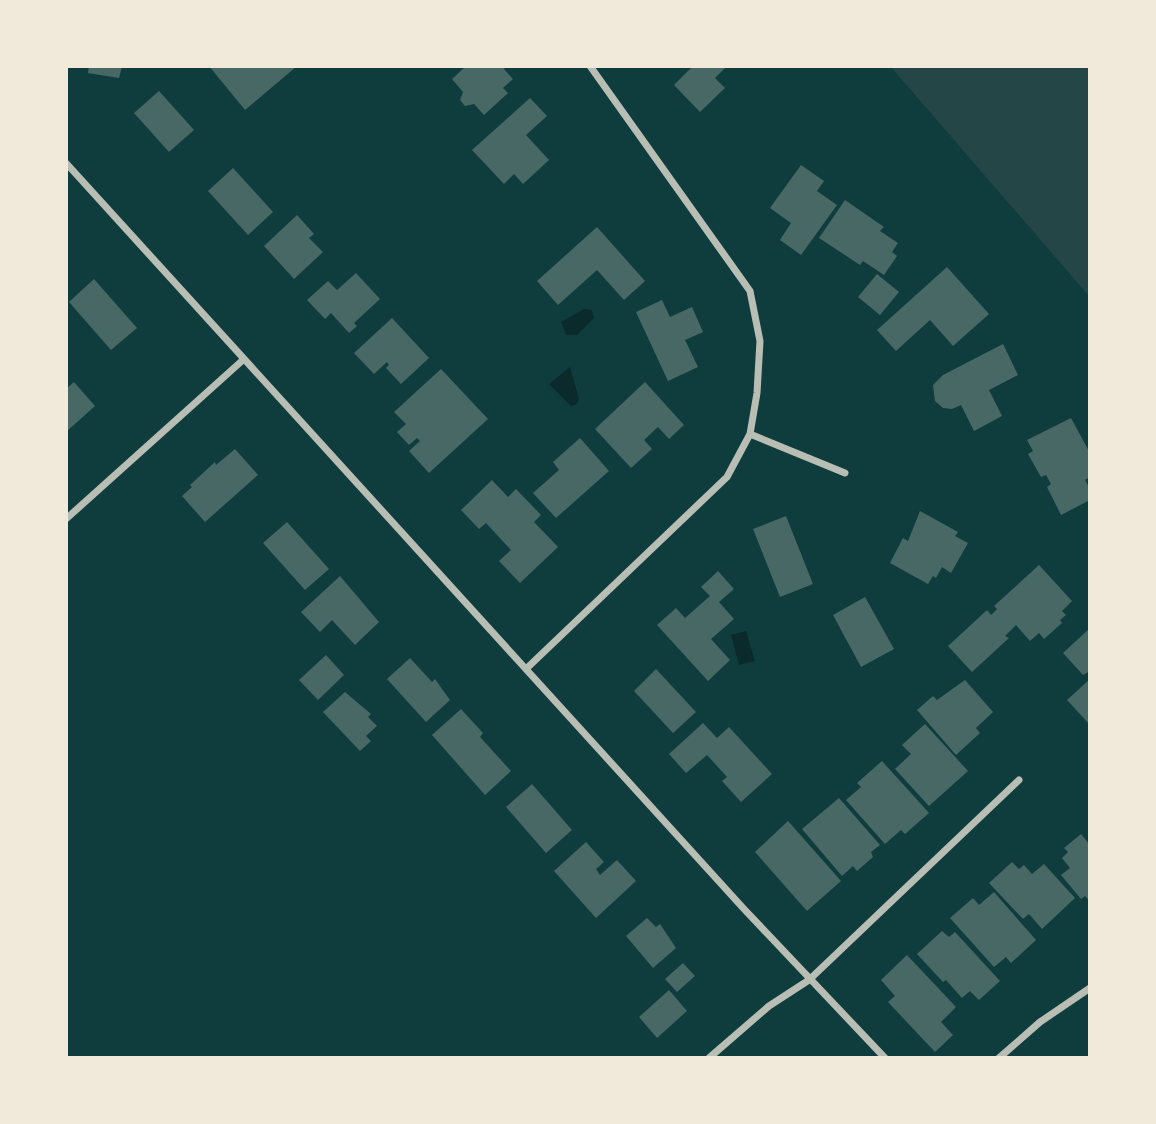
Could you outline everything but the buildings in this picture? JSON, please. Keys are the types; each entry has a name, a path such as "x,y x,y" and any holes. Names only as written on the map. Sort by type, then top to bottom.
{"street":[{"path":"526,670 727,477 750,433 760,341 750,291 590,66"},
{"path":"66,163 809,980 885,1058"},
{"path":"66,519 244,359"},
{"path":"750,433 845,473"},
{"path":"709,1058 769,1006 809,980 1019,780"},
{"path":"999,1058 1040,1021 1090,988"}],"shaded area":[{"path":"891,67 1089,67 1089,296"},
{"path":"584,309 592,310 594,318 577,335 566,335 561,322"},
{"path":"570,367 579,399 577,404 571,406 549,384"},
{"path":"746,631 755,661 739,665 731,635"}]}
